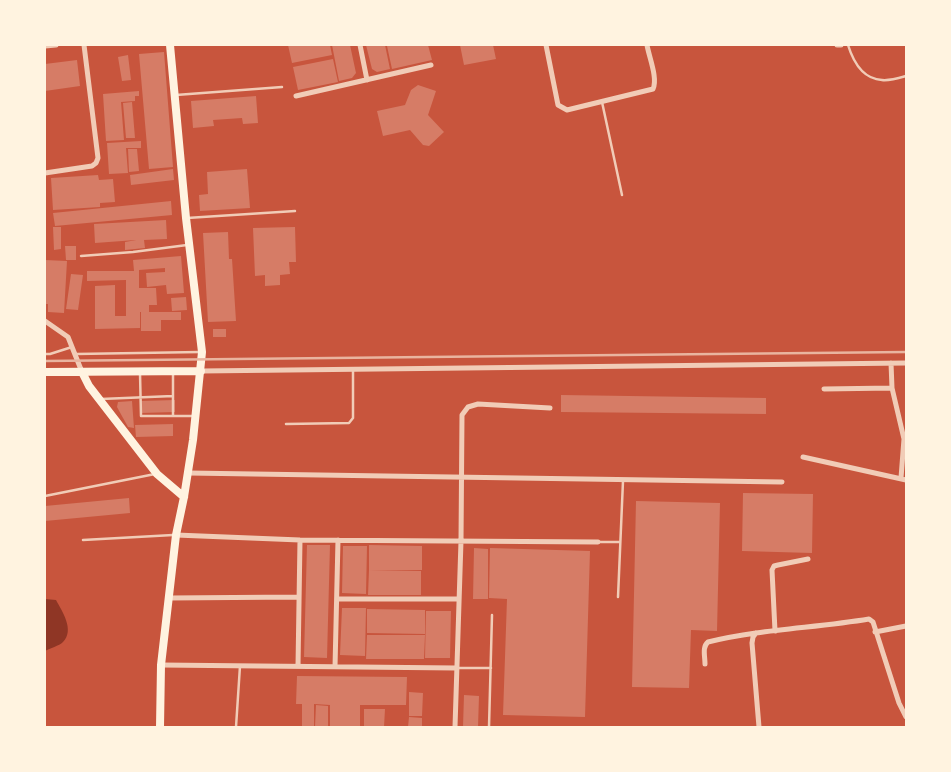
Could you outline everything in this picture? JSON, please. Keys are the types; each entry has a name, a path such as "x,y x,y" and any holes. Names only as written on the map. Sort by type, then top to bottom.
{"main road":[{"path":"160,727 161,665 176,535 184,497 196,416 202,352 186,218 170,45"},
{"path":"45,372 201,370"},
{"path":"82,372 89,386 157,474 184,497"}],"street":[{"path":"45,46 56,45"},
{"path":"45,173 92,166 98,158 84,45"},
{"path":"360,45 367,80"},
{"path":"546,45 558,105 567,110 653,89 653,74 646,45"},
{"path":"296,96 431,65"},
{"path":"45,322 68,338 82,372"},
{"path":"803,457 904,479 904,439 892,388 891,363"},
{"path":"201,370 906,363"},
{"path":"824,389 892,388"},
{"path":"454,727 461,541 462,416 468,407 478,404 550,408"},
{"path":"188,473 782,482"},
{"path":"176,535 300,540 598,542"},
{"path":"298,666 300,540"},
{"path":"335,667 338,540"},
{"path":"775,631 772,570 774,566 808,559"},
{"path":"169,598 298,598"},
{"path":"337,598 458,599"},
{"path":"705,664 704,648 708,642 756,633 825,626 869,619 872,622 899,703 906,718"},
{"path":"875,632 906,626"},
{"path":"756,633 752,643 759,727"},
{"path":"161,665 456,668"}],"lane":[{"path":"848,45 852,58 860,69 873,77 882,80 906,76"},
{"path":"174,96 282,87"},
{"path":"602,102 622,195"},
{"path":"186,218 295,211"},
{"path":"81,256 133,252 189,244"},
{"path":"45,354 73,347"},
{"path":"75,354 202,352"},
{"path":"286,424 349,423 353,418 353,369"},
{"path":"140,371 141,416 196,416"},
{"path":"173,371 173,416"},
{"path":"99,399 173,396"},
{"path":"45,496 157,474"},
{"path":"618,597 623,480"},
{"path":"83,540 176,535"},
{"path":"598,542 620,542"},
{"path":"489,727 492,615"},
{"path":"236,727 240,666"},
{"path":"456,668 491,668"}],"shaded area":[{"path":"45,599 56,600 68,626 68,632 63,642 45,651"}],"building":[{"path":"288,45 330,45 332,55 292,63"},
{"path":"332,45 350,45 356,73 352,78 339,81"},
{"path":"366,45 385,45 390,69 377,72 372,69"},
{"path":"428,45 432,60 392,69 387,46"},
{"path":"460,45 493,45 496,59 464,65"},
{"path":"164,52 173,167 149,169 139,54"},
{"path":"128,55 131,80 122,81 118,57"},
{"path":"333,59 338,82 298,90 293,67"},
{"path":"77,60 80,86 45,91 45,64"},
{"path":"418,85 436,91 428,115 444,132 429,146 423,145 410,130 383,136 377,111 405,105 411,90"},
{"path":"139,91 139,96 135,96 135,101 121,102 124,140 106,141 103,94"},
{"path":"256,96 258,123 243,124 242,118 213,120 214,126 193,128 191,101"},
{"path":"132,102 135,138 126,138 123,103"},
{"path":"141,141 141,148 126,148 128,173 109,174 107,143"},
{"path":"128,149 137,149 139,171 129,172"},
{"path":"173,169 174,180 131,185 130,175"},
{"path":"247,169 250,208 200,211 199,195 208,194 207,172"},
{"path":"98,175 99,180 113,179 115,202 100,203 100,207 53,210 51,178"},
{"path":"171,201 172,215 55,226 53,213"},
{"path":"166,220 167,239 144,240 145,248 125,250 125,242 136,240 95,243 94,224"},
{"path":"53,227 61,227 61,249 54,250"},
{"path":"295,227 296,262 289,262 290,274 280,275 280,285 265,286 265,275 255,276 253,228"},
{"path":"228,232 229,259 232,259 236,321 208,322 203,233"},
{"path":"65,246 76,246 76,260 66,260"},
{"path":"181,256 184,293 167,294 166,285 147,287 146,273 165,272 165,268 139,270 139,288 156,288 157,305 149,305 149,312 181,312 181,320 161,320 161,331 141,331 140,312 140,328 95,329 95,286 115,285 115,316 126,316 126,280 87,281 87,271 134,271 133,260"},
{"path":"45,260 67,261 64,313 48,312 48,304 45,304"},
{"path":"71,274 83,275 78,310 66,309"},
{"path":"186,297 187,310 172,311 171,298"},
{"path":"213,329 226,329 226,337 213,337"},
{"path":"561,395 766,398 766,414 561,412"},
{"path":"175,400 175,412 141,413 141,401"},
{"path":"132,401 134,428 128,427 117,407 118,402"},
{"path":"173,424 173,436 136,437 135,425"},
{"path":"743,493 813,494 812,553 742,551"},
{"path":"129,498 130,513 45,521 45,506"},
{"path":"636,501 720,503 717,631 691,630 689,688 632,687"},
{"path":"307,545 330,545 327,658 304,657"},
{"path":"369,545 422,546 422,570 369,570"},
{"path":"343,546 367,546 366,594 342,593"},
{"path":"474,548 488,549 488,599 473,599"},
{"path":"490,548 590,551 585,717 503,715 507,599 489,598"},
{"path":"369,570 421,571 421,595 368,595"},
{"path":"342,608 366,608 365,656 340,655"},
{"path":"367,609 425,610 425,634 367,633"},
{"path":"426,611 451,611 450,658 425,658"},
{"path":"367,635 425,635 424,659 366,659"},
{"path":"297,676 407,677 406,705 360,705 360,727 330,727 330,705 314,704 314,727 302,727 302,704 296,704"},
{"path":"409,692 423,693 422,716 409,716"},
{"path":"464,695 479,696 478,727 463,727"},
{"path":"316,705 328,706 328,727 315,727"},
{"path":"364,709 385,709 384,727 364,727"},
{"path":"409,717 422,718 422,727 408,727"}],"railway":[{"path":"45,361 906,352"}]}
